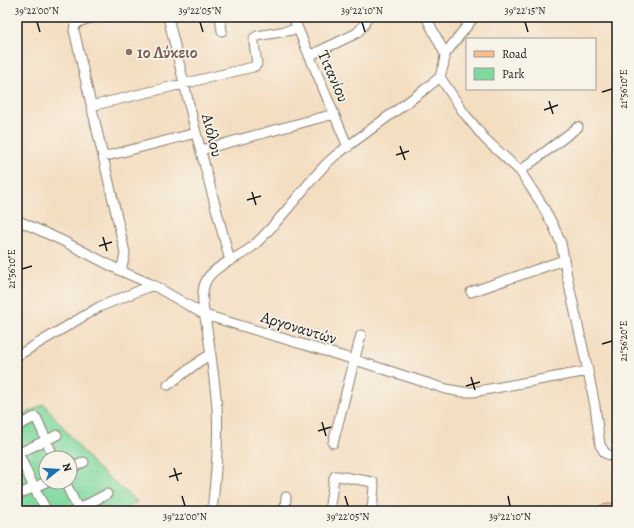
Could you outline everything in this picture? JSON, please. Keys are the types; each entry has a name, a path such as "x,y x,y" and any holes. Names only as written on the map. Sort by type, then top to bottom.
{"main road":[{"path":"603,511 617,508"}],"street":[{"path":"97,17 80,22 74,27 124,248 121,271"},
{"name":"Αιόλου","path":"168,17 196,133 230,261"},
{"path":"220,17 222,31"},
{"name":"Τιτανίου","path":"293,17 348,146"},
{"path":"309,56 357,33 364,25 367,17"},
{"path":"426,17 445,59"},
{"path":"212,511 217,425 215,390 204,294 204,285 206,280 213,272 258,241 327,163 336,155 424,90 440,76 445,59 474,17"},
{"path":"91,106 254,67 257,64 254,38 257,36 298,29"},
{"path":"440,76 464,113 485,138 520,171 553,225 561,243 595,406 601,447 606,454 617,459"},
{"path":"201,150 334,114"},
{"path":"520,171 578,126"},
{"path":"103,157 196,133"},
{"name":"Αργοναυτών","path":"17,220 153,285 206,315 446,389 466,392 482,390 588,371"},
{"path":"471,292 564,260"},
{"path":"17,356 99,307 153,285"},
{"path":"333,443 361,336"},
{"path":"168,385 211,354"},
{"path":"17,426 36,418 50,450"},
{"path":"47,511 34,488 18,452 57,435"},
{"path":"78,465 84,462"},
{"path":"329,511 334,478 335,476 338,476 373,482 372,511"},
{"path":"17,496 38,486"},
{"path":"68,490 77,510 107,494"},
{"path":"285,511 286,497"}],"green space":[{"path":"44,404 95,466 137,502 121,511 17,511 17,418"}],"place":[{"name":"1ο Λύκειο","path":"129,52"}]}
